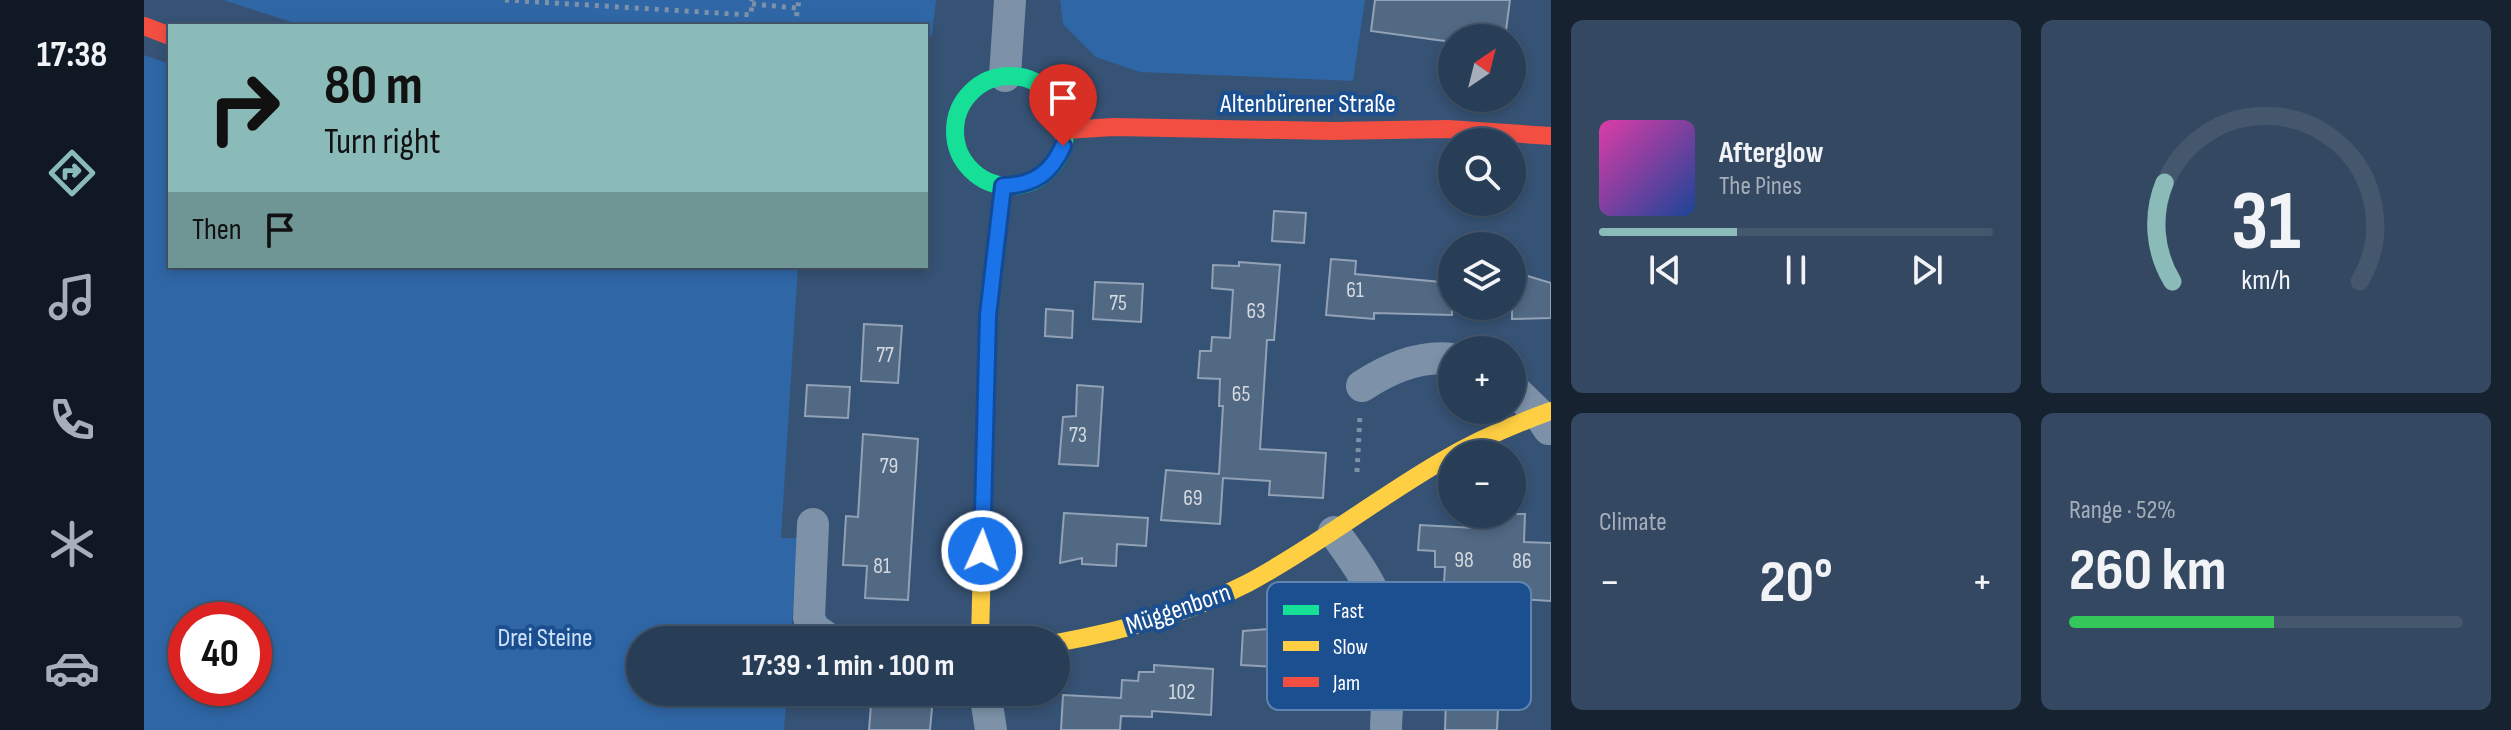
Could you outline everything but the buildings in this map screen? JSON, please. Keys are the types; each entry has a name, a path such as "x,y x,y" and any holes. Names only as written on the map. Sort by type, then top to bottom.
{"street":[{"path":"1005,76 1010,0"},
{"path":"144,26 168,35"},
{"path":"1005,76 1023,77 1040,84 1053,97 1062,113 1065,130 1057,160 1034,181 1019,186 1003,186 988,181 963,160 947,130 970,93 992,79 1005,76"},
{"name":"Altenbürener Straße","path":"1065,130 1114,127 1332,131 1448,129 1551,136"},
{"path":"980,626 988,315 1003,186"},
{"path":"1362,386 1398,367 1438,358"},
{"name":"Müggenborn","path":"1526,400 1547,419"},
{"name":"Müggenborn","path":"1070,640 1156,619 1213,600 1272,570 1405,482 1474,441 1547,419"},
{"path":"813,524 809,618 813,626"},
{"path":"1344,524 1369,582"},
{"path":"987,706 991,730"},
{"path":"1386,730 1387,710"}],"path":[{"path":"505,0 751,15 752,2 797,8"},
{"path":"795,24 799,0"},
{"path":"1344,524 1362,386"}],"green space":[{"path":"223,0 936,0 932,36 928,41 928,24 298,24"},
{"path":"1060,0 1365,0 1353,81 1140,72 1096,57 1063,24"},
{"name":"Drei Steine","path":"144,55 168,63 168,268 798,268 781,538 798,538 792,626 626,626 626,706 786,706 784,730 144,730"}],"traffic: fast":[{"path":"1010,76 1031,80 1049,92 1061,110 1065,131 1061,152 1049,170 1031,182 1010,186 989,182 971,170 959,152 955,131 959,110 971,92 989,80 1010,76"}],"traffic: slow":[{"path":"980,626 988,315 1003,186"},
{"path":"1070,640 1154,620 1225,594 1297,554 1453,454 1551,411"}],"traffic: jam":[{"path":"144,26 168,35"},
{"path":"1065,130 1114,127 1332,131 1448,129 1551,136"}],"route":[{"path":"982,551 988,315 1003,186 1019,186 1034,181 1057,160 1063,146"}]}
